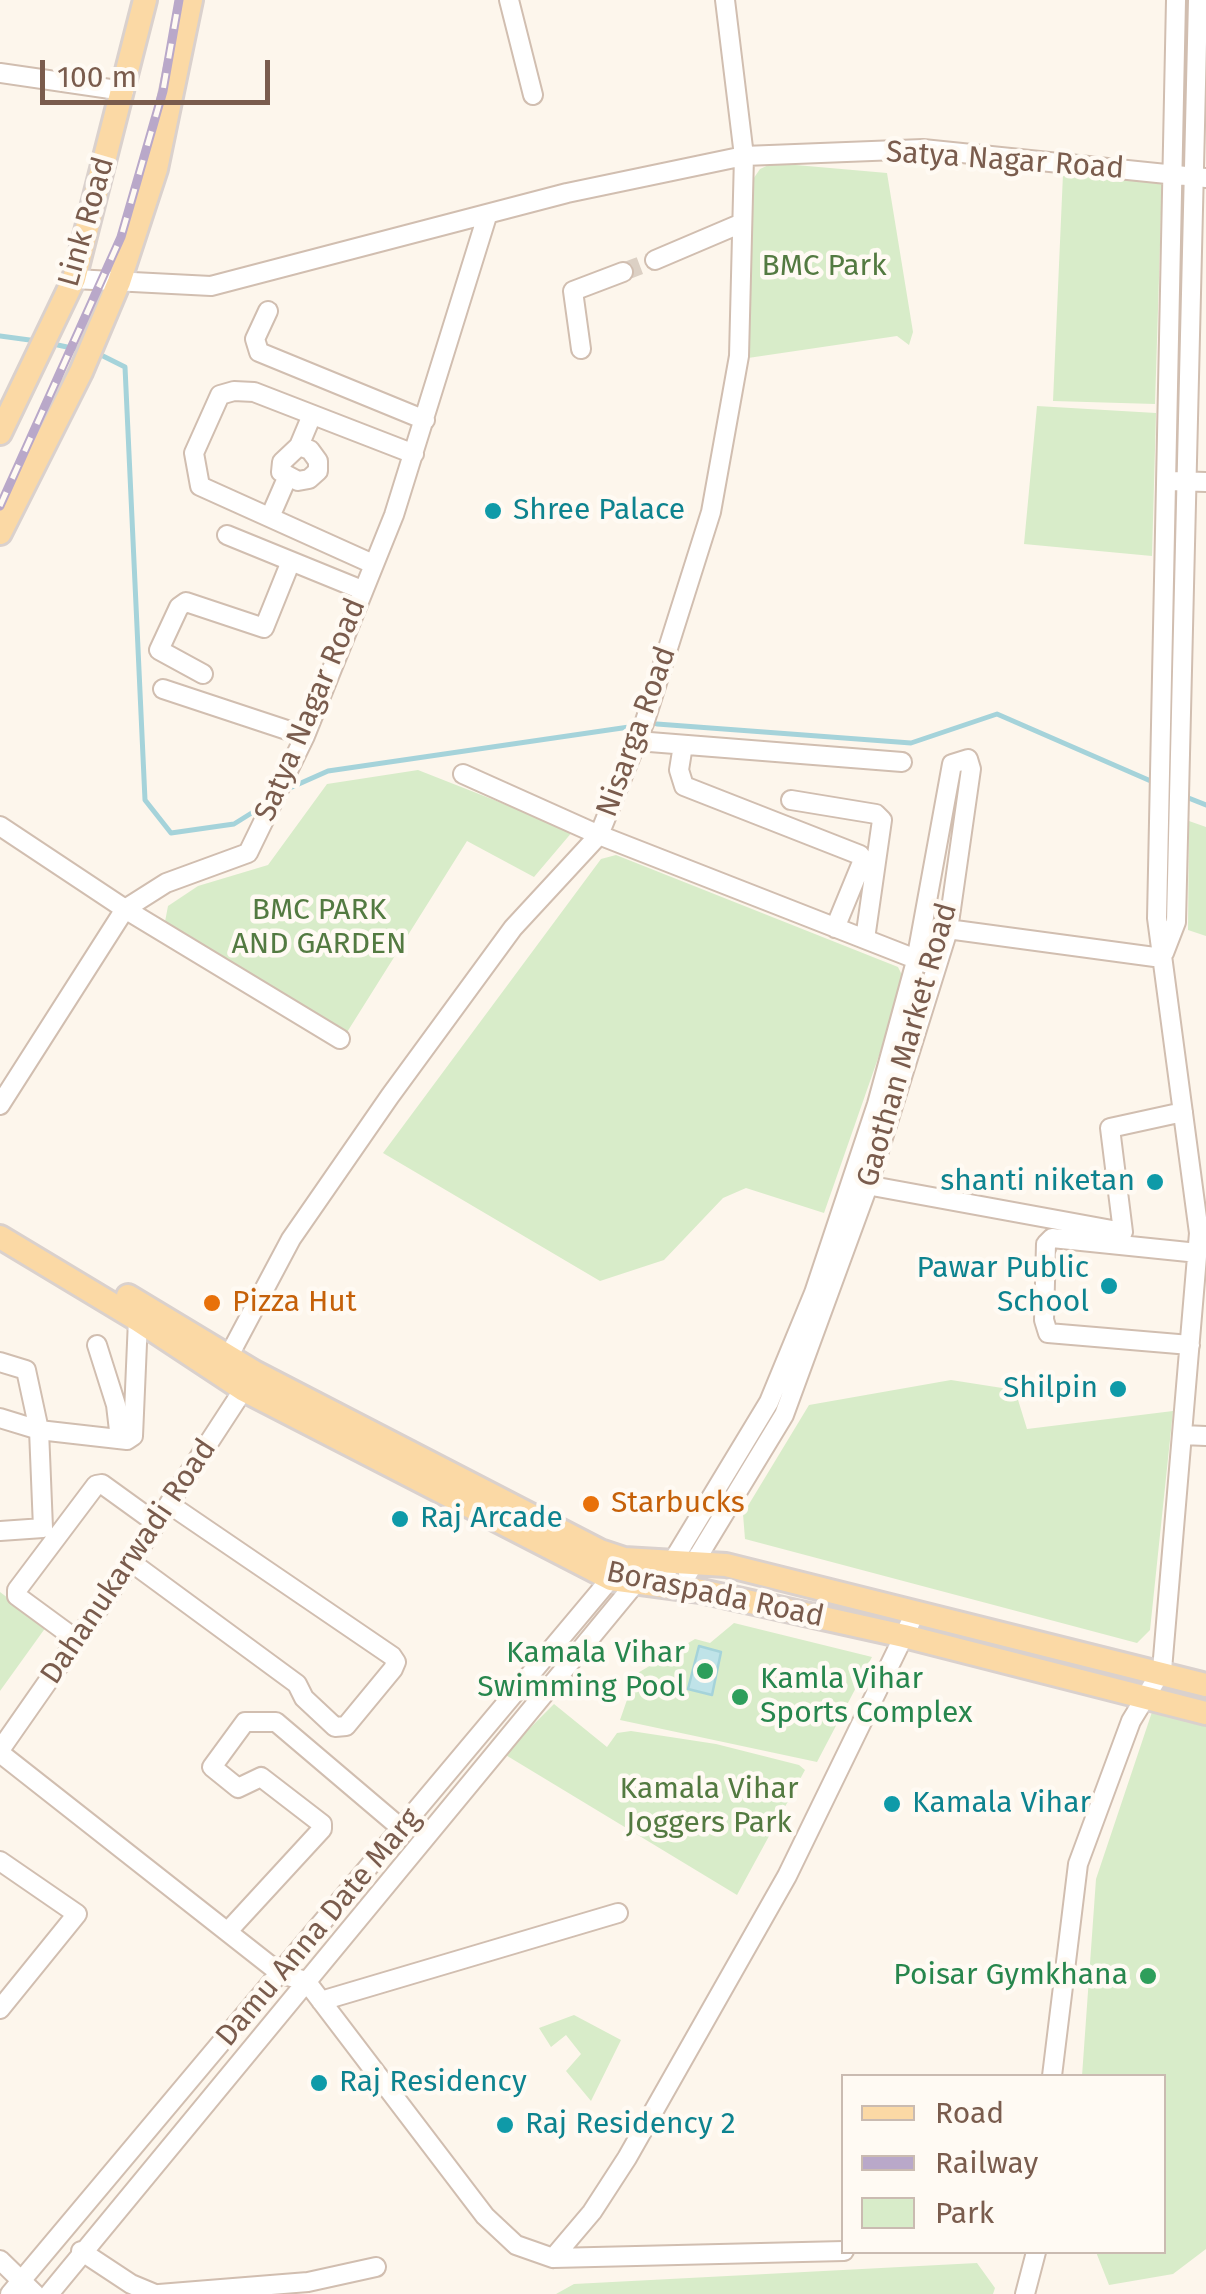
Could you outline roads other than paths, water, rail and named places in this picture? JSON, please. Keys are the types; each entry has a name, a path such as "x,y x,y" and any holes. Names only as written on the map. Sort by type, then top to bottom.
{"main road":[{"name":"Link Road","path":"0,433 74,278 145,0"},
{"name":"Link Road","path":"0,534 90,352 119,282 156,169 191,0"},
{"name":"Boraspada Road","path":"0,1221 249,1381 611,1580 904,1636 1206,1712"},
{"name":"Boraspada Road","path":"0,1237 138,1320 224,1364"},
{"name":"Boraspada Road","path":"249,1381 600,1551 624,1559 726,1565 1162,1670 1206,1685"}],"street":[{"path":"509,0 533,95"},
{"name":"Nisarga Road","path":"224,1364 291,1239 390,1096 513,928 599,835 637,741 711,512 738,356 744,156 725,0"},
{"path":"1052,2074 1078,1864 1131,1721 1162,1670 1198,1253 1203,1233 1157,918 1168,802 1164,474 1176,0"},
{"path":"1168,752 1198,274 1198,0"},
{"path":"0,73 124,91"},
{"name":"Satya Nagar Road","path":"74,278 211,286 567,193 744,156 922,149 1170,174"},
{"path":"1170,174 1198,177"},
{"name":"Satya Nagar Road","path":"0,1105 125,909 166,883 248,853 305,736 374,564 414,454 487,216"},
{"path":"655,260 742,223"},
{"path":"581,349 573,291 622,272"},
{"path":"268,310 255,339 259,352 425,420"},
{"path":"374,564 200,486 194,453 220,395 254,392 414,454"},
{"path":"299,446 310,450 318,461 318,471 309,480 287,478 281,472 282,462 299,446 312,415"},
{"path":"1185,475 1206,469"},
{"path":"1164,474 1206,482"},
{"path":"270,517 287,478"},
{"path":"227,535 362,590"},
{"path":"203,674 159,650 179,607 186,602 264,628 292,561"},
{"path":"164,689 305,736"},
{"path":"637,741 902,762"},
{"path":"683,745 679,770 684,786 860,855 863,860 835,928"},
{"name":"Gaothan Market Road","path":"658,1587 671,1562 740,1467 769,1402 797,1356 831,1266 860,1184 948,930 971,769 968,759 952,764 924,925 860,1184"},
{"path":"463,774 599,835 916,961 936,965"},
{"path":"791,800 876,814 882,820 866,939"},
{"path":"0,826 125,909 340,1039"},
{"path":"924,925 1162,958"},
{"path":"860,1184 1123,1232 1110,1128 1183,1112"},
{"path":"1190,1345 1048,1332 1044,1320 1046,1244 1052,1238 1198,1253"},
{"path":"0,1418 39,1430 120,1439 133,1436 138,1320"},
{"path":"97,1345 116,1406 120,1439"},
{"path":"0,1362 26,1370 39,1430 42,1528 0,1531"},
{"name":"Dahanukarwadi Road","path":"0,1751 131,1562 249,1381"},
{"path":"1182,1435 1206,1436"},
{"path":"77,1640 16,1596 16,1590 96,1485 102,1484 156,1523"},
{"path":"131,1562 297,1684 304,1698 334,1727 346,1726 393,1669 396,1662 392,1656 170,1504"},
{"name":"Damu Anna Date Marg","path":"10,2294 29,2287 281,1974 611,1580 624,1559"},
{"name":"Gaothan Market Road","path":"658,1587 671,1562"},
{"name":"Damu Anna Date Marg","path":"48,2294 491,1758 658,1587"},
{"path":"553,2258 592,2212 627,2158 787,1876 916,1611"},
{"path":"229,1930 322,1829 322,1824 261,1777 238,1788 212,1767 245,1722 276,1722 402,1829"},
{"path":"472,1744 491,1758"},
{"path":"0,1751 281,1974 306,1981 485,2216 516,2245 553,2258 841,2251"},
{"path":"0,1860 76,1914 0,2009"},
{"path":"322,2002 618,1913"},
{"path":"81,2252 130,2284 157,2294 309,2288 376,2266"},
{"path":"1025,2294 1035,2254"},
{"path":"0,2260 29,2287"}],"water":[{"name":"Kamala Vihar Swimming Pool","path":"699,1646 721,1652 712,1695 688,1689"}],"waterway":[{"path":"0,336 37,341"},
{"path":"53,344 81,350"},
{"path":"97,353 125,367 145,800 171,833 234,824 266,804"},
{"path":"657,724 911,743 997,714 1176,792"},
{"path":"292,787 328,771 629,727"},
{"path":"1186,797 1206,805"}],"tunnel":[{"path":"623,272 655,260"}],"railway":[{"path":"0,506 121,237 163,91 179,0"}],"place":[{"name":"Shree Palace","path":"493,511"},
{"name":"shanti niketan","path":"1155,1182"},
{"name":"Pawar Public School","path":"1109,1286"},
{"name":"Pizza Hut","path":"212,1303"},
{"name":"Shilpin","path":"1118,1389"},
{"name":"Starbucks","path":"591,1504"},
{"name":"Raj Arcade","path":"400,1519"},
{"name":"Kamala Vihar Swimming Pool","path":"705,1671"},
{"name":"Kamla Vihar Sports Complex","path":"740,1697"},
{"name":"Kamala Vihar","path":"892,1804"},
{"name":"Poisar Gymkhana","path":"1148,1976"},
{"name":"Raj Residency","path":"319,2083"},
{"name":"Raj Residency 2","path":"505,2125"}],"park label":[{"name":"BMC Park","path":"824,267"},
{"name":"BMC PARK AND GARDEN","path":"319,928"},
{"name":"Kamala Vihar Joggers Park","path":"709,1807"}]}
